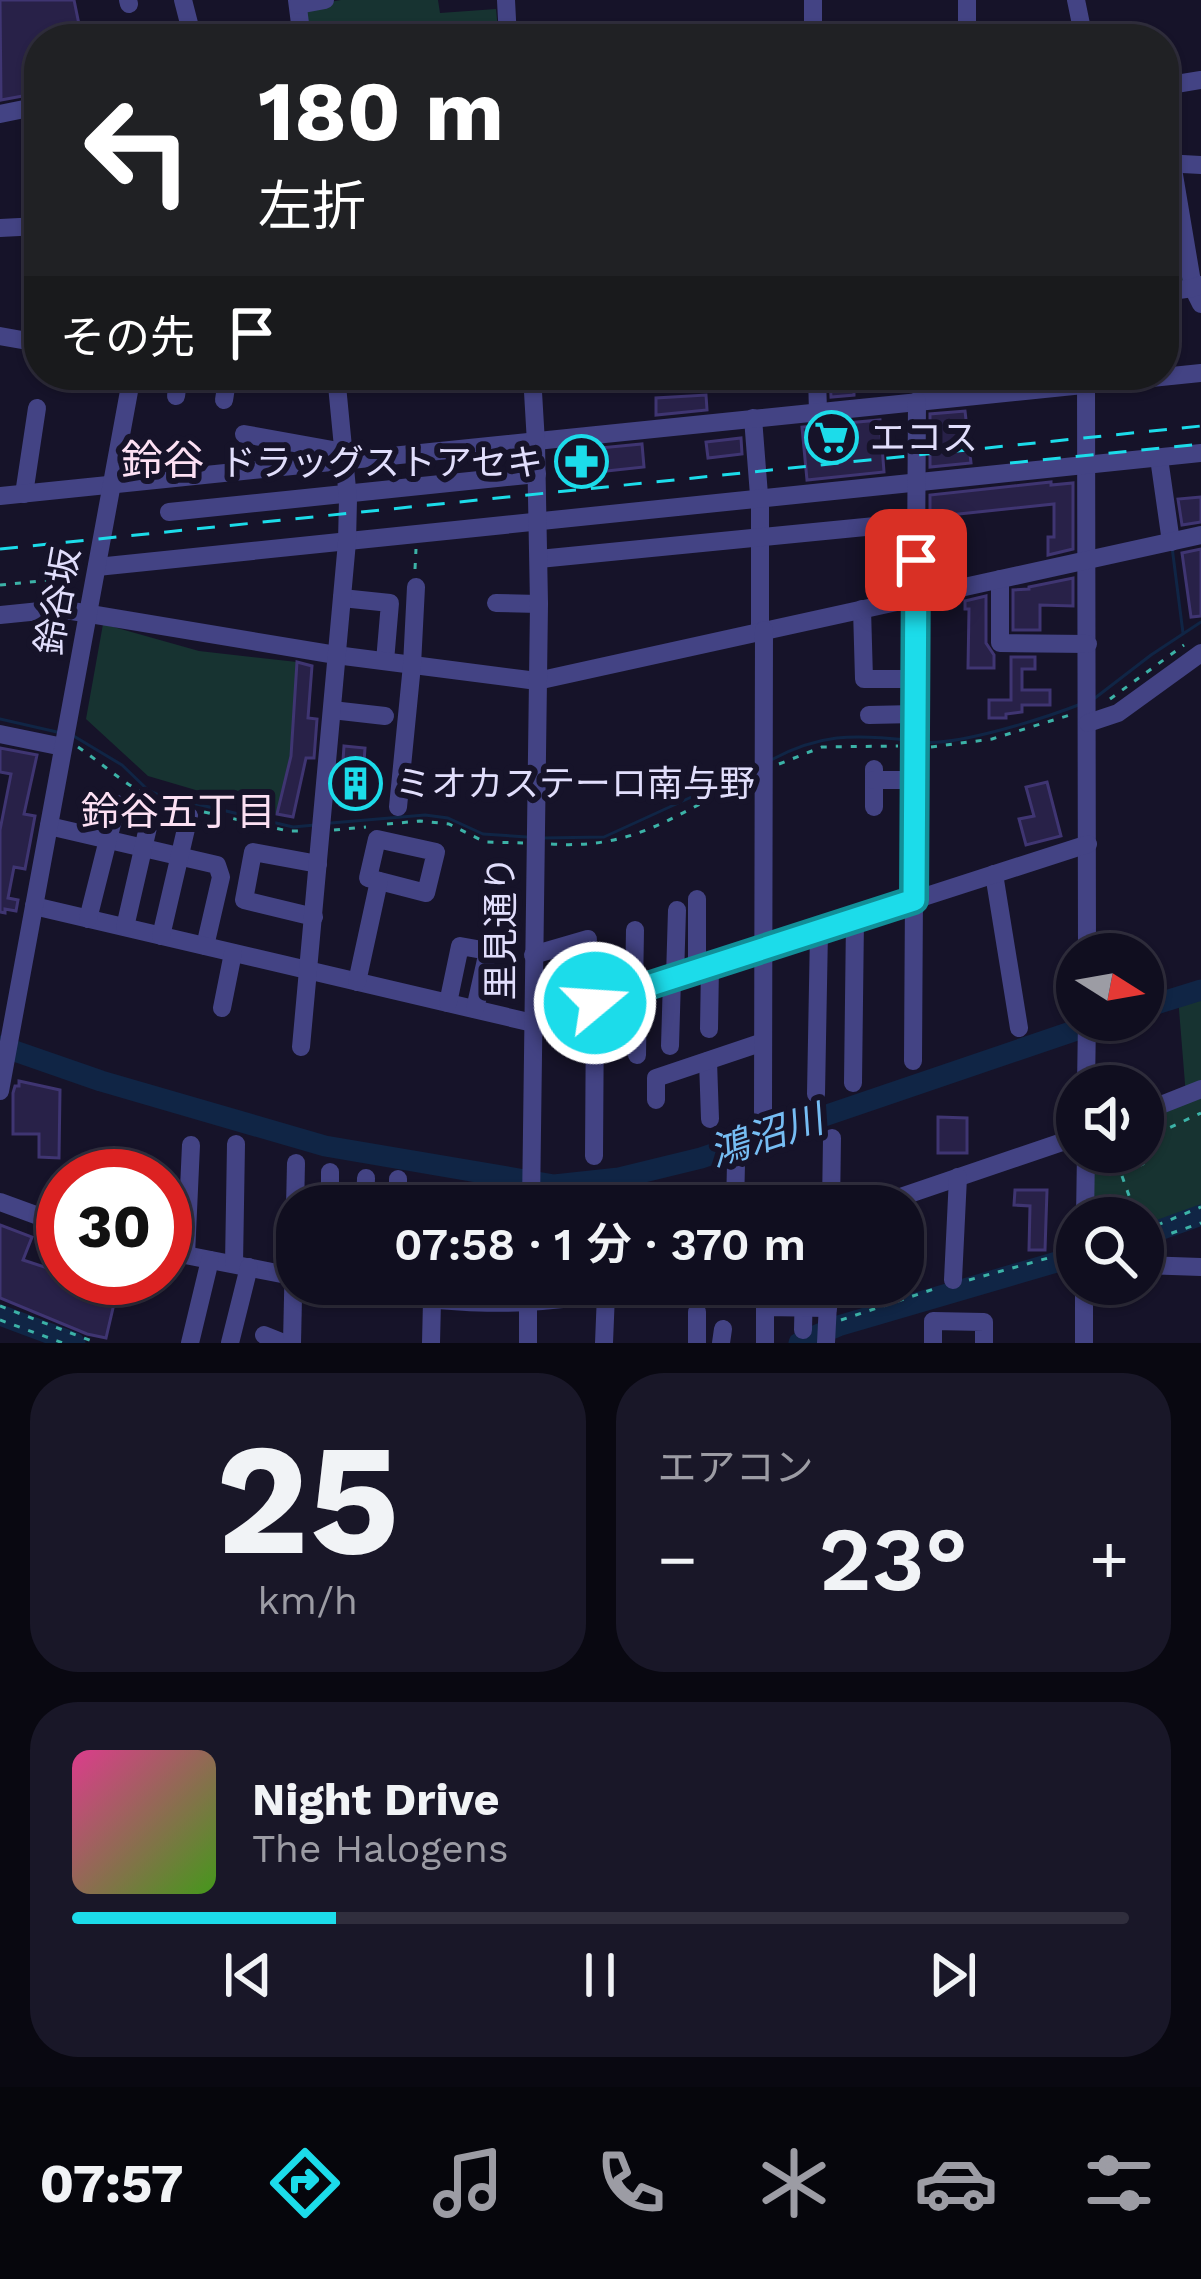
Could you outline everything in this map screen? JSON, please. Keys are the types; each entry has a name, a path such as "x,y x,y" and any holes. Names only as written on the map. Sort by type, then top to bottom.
{"street":[{"path":"297,2 325,0"},
{"path":"1179,210 1198,292"},
{"name":"鈴谷坂","path":"0,1091 8,1022 34,906 129,390"},
{"path":"176,396 177,390"},
{"path":"224,400 226,390"},
{"path":"301,1047 347,542 337,390"},
{"name":"里見通り","path":"531,1185 539,604 533,390"},
{"path":"817,390 818,412"},
{"path":"0,496 344,457 536,443 1001,390"},
{"path":"1086,390 1088,933"},
{"path":"913,1061 916,401"},
{"path":"24,494 38,409"},
{"path":"753,418 764,766 763,1112"},
{"path":"244,434 344,457"},
{"path":"96,571 1201,453"},
{"path":"1159,458 1171,542"},
{"path":"169,512 537,474"},
{"path":"538,560 916,522"},
{"path":"0,615 60,609 336,655 538,681 1201,535"},
{"path":"1000,578 1000,644 1088,644"},
{"path":"398,807 416,587"},
{"path":"342,598 390,602 385,661"},
{"path":"496,603 539,604"},
{"path":"862,609 864,680 915,679"},
{"path":"1088,708 1118,713 1192,649"},
{"path":"332,710 385,716"},
{"path":"869,715 915,715"},
{"path":"0,734 65,738"},
{"path":"874,807 874,775 915,780"},
{"path":"88,919 117,803"},
{"path":"161,936 190,816"},
{"path":"125,927 149,823"},
{"path":"49,826 217,865 221,877 205,946"},
{"path":"892,841 914,839"},
{"path":"34,906 533,1023 1088,844"},
{"path":"314,917 244,900 253,852 318,864"},
{"path":"994,874 1019,1028"},
{"path":"357,982 379,881"},
{"path":"697,898 709,1029"},
{"path":"670,1046 677,910"},
{"path":"853,1083 855,919"},
{"path":"635,930 637,1054"},
{"path":"816,1094 819,931"},
{"path":"533,955 588,939"},
{"path":"448,1003 460,946 488,952 475,1009"},
{"path":"222,1008 233,952"},
{"path":"594,1156 595,1003"},
{"path":"656,1100 656,1078 763,1042"},
{"path":"708,1061 710,1119"},
{"path":"1164,1104 1201,1089"},
{"path":"831,1185 832,1138"},
{"path":"230,1343 242,1266 236,1144"},
{"path":"924,1189 1056,1144"},
{"path":"191,1145 191,1149"},
{"path":"296,1163 296,1185"},
{"path":"736,1164 736,1185"},
{"path":"330,1172 330,1185"},
{"path":"953,1280 958,1177"},
{"path":"366,1178 366,1185"},
{"path":"398,1179 398,1185"},
{"path":"0,1202 36,1215"},
{"path":"192,1256 276,1273"},
{"path":"190,1343 210,1260"},
{"path":"1164,1266 1201,1267"},
{"path":"264,1335 288,1343 292,1305"},
{"path":"430,1343 431,1305"},
{"path":"528,1305 528,1343"},
{"path":"604,1343 606,1305"},
{"path":"803,1305 803,1330"},
{"path":"1084,1305 1084,1343"},
{"path":"765,1343 765,1307 803,1308 827,1327"},
{"path":"697,1312 697,1343"},
{"path":"933,1343 933,1321 984,1322 984,1343"}],"path":[{"path":"416,587 417,535"},
{"path":"0,585 96,571"},
{"path":"322,827 420,821 448,824 484,842 534,839 585,847 671,821 764,766 822,747 965,744 1088,708 1192,649"},
{"path":"1164,1130 1201,1113"},
{"path":"1121,1174 1130,1197"},
{"path":"1164,1222 1201,1207"},
{"path":"1164,1236 1201,1223"},
{"path":"827,1327 936,1287 1056,1256"},
{"path":"0,1306 97,1343"},
{"path":"0,1320 63,1343"}],"green space":[{"path":"341,0 438,0 440,13 496,9 498,24 304,24 303,6"},
{"path":"1179,235 1187,279 1179,282"},
{"path":"103,624 199,651 297,662 291,756 277,814 148,776 86,719"},
{"path":"1201,989 1201,1206 1164,1224 1164,1197 1092,1197 1093,1173 1164,1173 1164,1108 1186,1096 1178,997"}],"building":[{"path":"0,0 74,0 79,24 24,24 24,96 1,100"},
{"path":"831,390 854,390 854,395 831,397"},
{"path":"706,395 707,410 656,415 656,398"},
{"path":"965,411 971,463 930,467 930,414"},
{"path":"880,420 884,472 807,480 802,427"},
{"path":"741,438 742,454 708,458 706,442"},
{"path":"642,444 644,467 560,476 558,456"},
{"path":"1073,483 1073,549 1048,555 1048,537 1054,537 1054,504 930,517 930,495"},
{"path":"1201,497 1201,522 1182,525 1178,499"},
{"path":"1201,549 1201,616 1191,617 1182,553"},
{"path":"1073,578 1073,606 1040,605 1040,630 1013,630 1013,590"},
{"path":"986,596 986,643 994,655 994,668 968,668 969,609 965,601"},
{"path":"1011,657 1035,657 1035,669 1022,669 1022,690 1050,690 1050,705 1022,705 1022,712 989,718 989,700 1011,700"},
{"path":"297,662 312,666 308,718 317,719 314,758 306,758 293,817 277,814 291,756"},
{"name":"ミオカステーロ南与野","path":"344,746 365,748 363,775 372,776 371,791 361,790 360,807 340,805"},
{"path":"0,748 37,755 24,814 35,816 25,869 14,867 8,898 18,900 16,911 5,909 5,913 0,912 0,830 11,774 0,772"},
{"path":"1047,782 1061,836 1026,845 1019,819 1034,816 1026,787"},
{"path":"19,1081 60,1090 59,1149 39,1149 39,1134 13,1134 13,1093"},
{"path":"938,1117 967,1118 967,1153 938,1153"},
{"path":"1015,1190 1047,1190 1045,1250 1029,1250 1030,1206 1014,1205"},
{"path":"0,1225 32,1237 23,1260 36,1264 36,1305 114,1305 106,1338 0,1298"}],"waterway":[{"path":"1172,547 1183,633"},
{"path":"1095,698 1201,622"},
{"path":"922,742 979,735 1081,704"},
{"path":"0,719 57,732"},
{"path":"72,735 122,765 159,795 293,827 315,825"},
{"path":"771,760 837,738 907,740"},
{"path":"542,838 604,837 757,767"},
{"path":"331,823 425,815 448,818 483,834 527,837"},
{"name":"鴻沼川","path":"1164,1001 1201,990"},
{"name":"鴻沼川","path":"0,1046 101,1081 325,1146 554,1185 619,1178 701,1158 1056,1037"},
{"path":"1164,1228 1201,1215"},
{"path":"799,1343 838,1326 1056,1262"},
{"path":"0,1315 75,1343"}],"railway":[{"path":"0,549 1201,426"},
{"path":"1010,463 1201,444"}],"place":[{"name":"エコス","path":"831,437"},
{"name":"ドラッグストアセキ","path":"582,462"},
{"name":"ミオカステーロ南与野","path":"356,783"}],"district":[{"name":"鈴谷","path":"163,460"},
{"name":"鈴谷五丁目","path":"178,811"}],"route":[{"path":"595,1003 914,900 916,560"}]}
